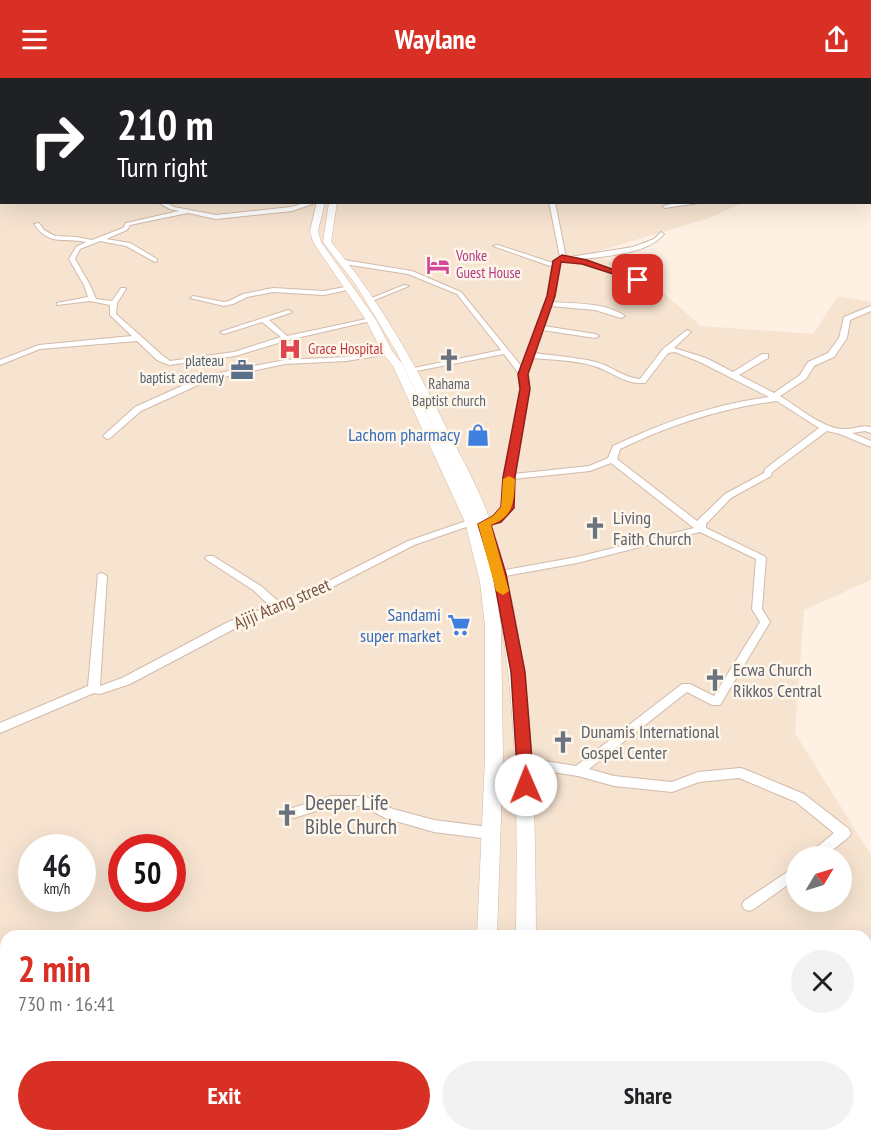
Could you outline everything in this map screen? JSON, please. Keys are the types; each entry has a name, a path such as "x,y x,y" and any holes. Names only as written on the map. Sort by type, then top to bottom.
{"main road":[{"path":"321,204 314,231 317,242 350,288 356,301 371,320 387,352 398,365 478,523 493,626 494,758 489,833 487,930"},
{"path":"333,204 327,242 370,300 414,370 500,574 518,672 526,763 526,930"}],"street":[{"path":"166,204 216,217 235,217 258,211 292,209 308,204"},
{"path":"552,204 566,258"},
{"path":"665,206 684,204"},
{"path":"91,299 87,285 72,259 78,248 125,229 128,224 189,211"},
{"path":"37,224 42,233 52,239 82,238 95,242 118,241 155,260"},
{"path":"612,460 590,468 509,477 525,389 523,374 548,304 557,261 643,246 656,241 661,234"},
{"path":"496,246 556,266"},
{"path":"566,258 604,267 638,280 638,291"},
{"path":"344,262 410,272 459,293 523,374"},
{"path":"370,300 406,286"},
{"path":"193,298 224,304 231,303 245,295 273,290 324,293 350,288"},
{"path":"123,289 114,303 112,314 160,358 169,363 235,354 286,338 371,320"},
{"path":"58,304 91,299 96,302 114,303"},
{"path":"548,304 603,308 621,316"},
{"path":"612,460 616,448 689,415 736,403 776,397 803,377 811,364 831,355 843,338 847,318 871,308"},
{"path":"224,332 288,312"},
{"path":"264,320 286,338"},
{"path":"540,328 595,336"},
{"path":"530,355 578,359 614,371 637,382 642,381 687,332"},
{"path":"0,363 39,347 140,338"},
{"path":"669,349 703,360 776,397 825,428 843,432 871,444"},
{"path":"107,436 138,409 207,378 285,362 346,359 387,352"},
{"path":"414,370 504,352"},
{"path":"732,376 765,356"},
{"path":"701,529 701,523 728,496 768,474 768,471 825,428"},
{"path":"843,432 865,428 871,430"},
{"path":"578,771 686,687 716,702 765,622 758,609 761,558 701,529 612,460"},
{"name":"Ajiji Atang street","path":"0,728 94,688 100,690 126,681 154,664 276,606 315,592 411,543 497,519 507,508 509,477"},
{"path":"500,574 577,560 701,529"},
{"path":"210,558 257,588 276,606"},
{"path":"94,688 102,576"},
{"path":"526,763 578,771 614,781 672,787 698,777 741,773 800,798 844,833 828,846"},
{"path":"294,813 332,801 364,801 390,814 434,826 489,833"},
{"path":"749,905 786,879"}],"shaded area":[{"path":"0,204 741,204 706,219 592,253 649,280 701,326 813,334 838,296 871,302 871,580 804,610 795,733 871,855 871,930 0,930"}],"slow traffic":[{"path":"503,591 484,524 497,519 507,508 509,479"}],"place":[{"name":"Vonke Guest House","path":"438,265"},
{"name":"Grace Hospital","path":"290,349"},
{"name":"Rahama Baptist church","path":"449,360"},
{"name":"plateau baptist acedemy","path":"242,370"},
{"name":"Lachom pharmacy","path":"478,435"},
{"name":"Living Faith Church","path":"595,528"},
{"name":"Sandami super market","path":"459,625"},
{"name":"Ecwa Church Rikkos Central","path":"715,680"},
{"name":"Dunamis International Gospel Center","path":"563,742"},
{"name":"Deeper Life Bible Church","path":"287,815"}],"route":[{"path":"526,785 518,672 500,574 484,524 497,519 507,508 509,477 525,389 523,374 551,296 557,261 562,258 584,261 638,280"}]}
